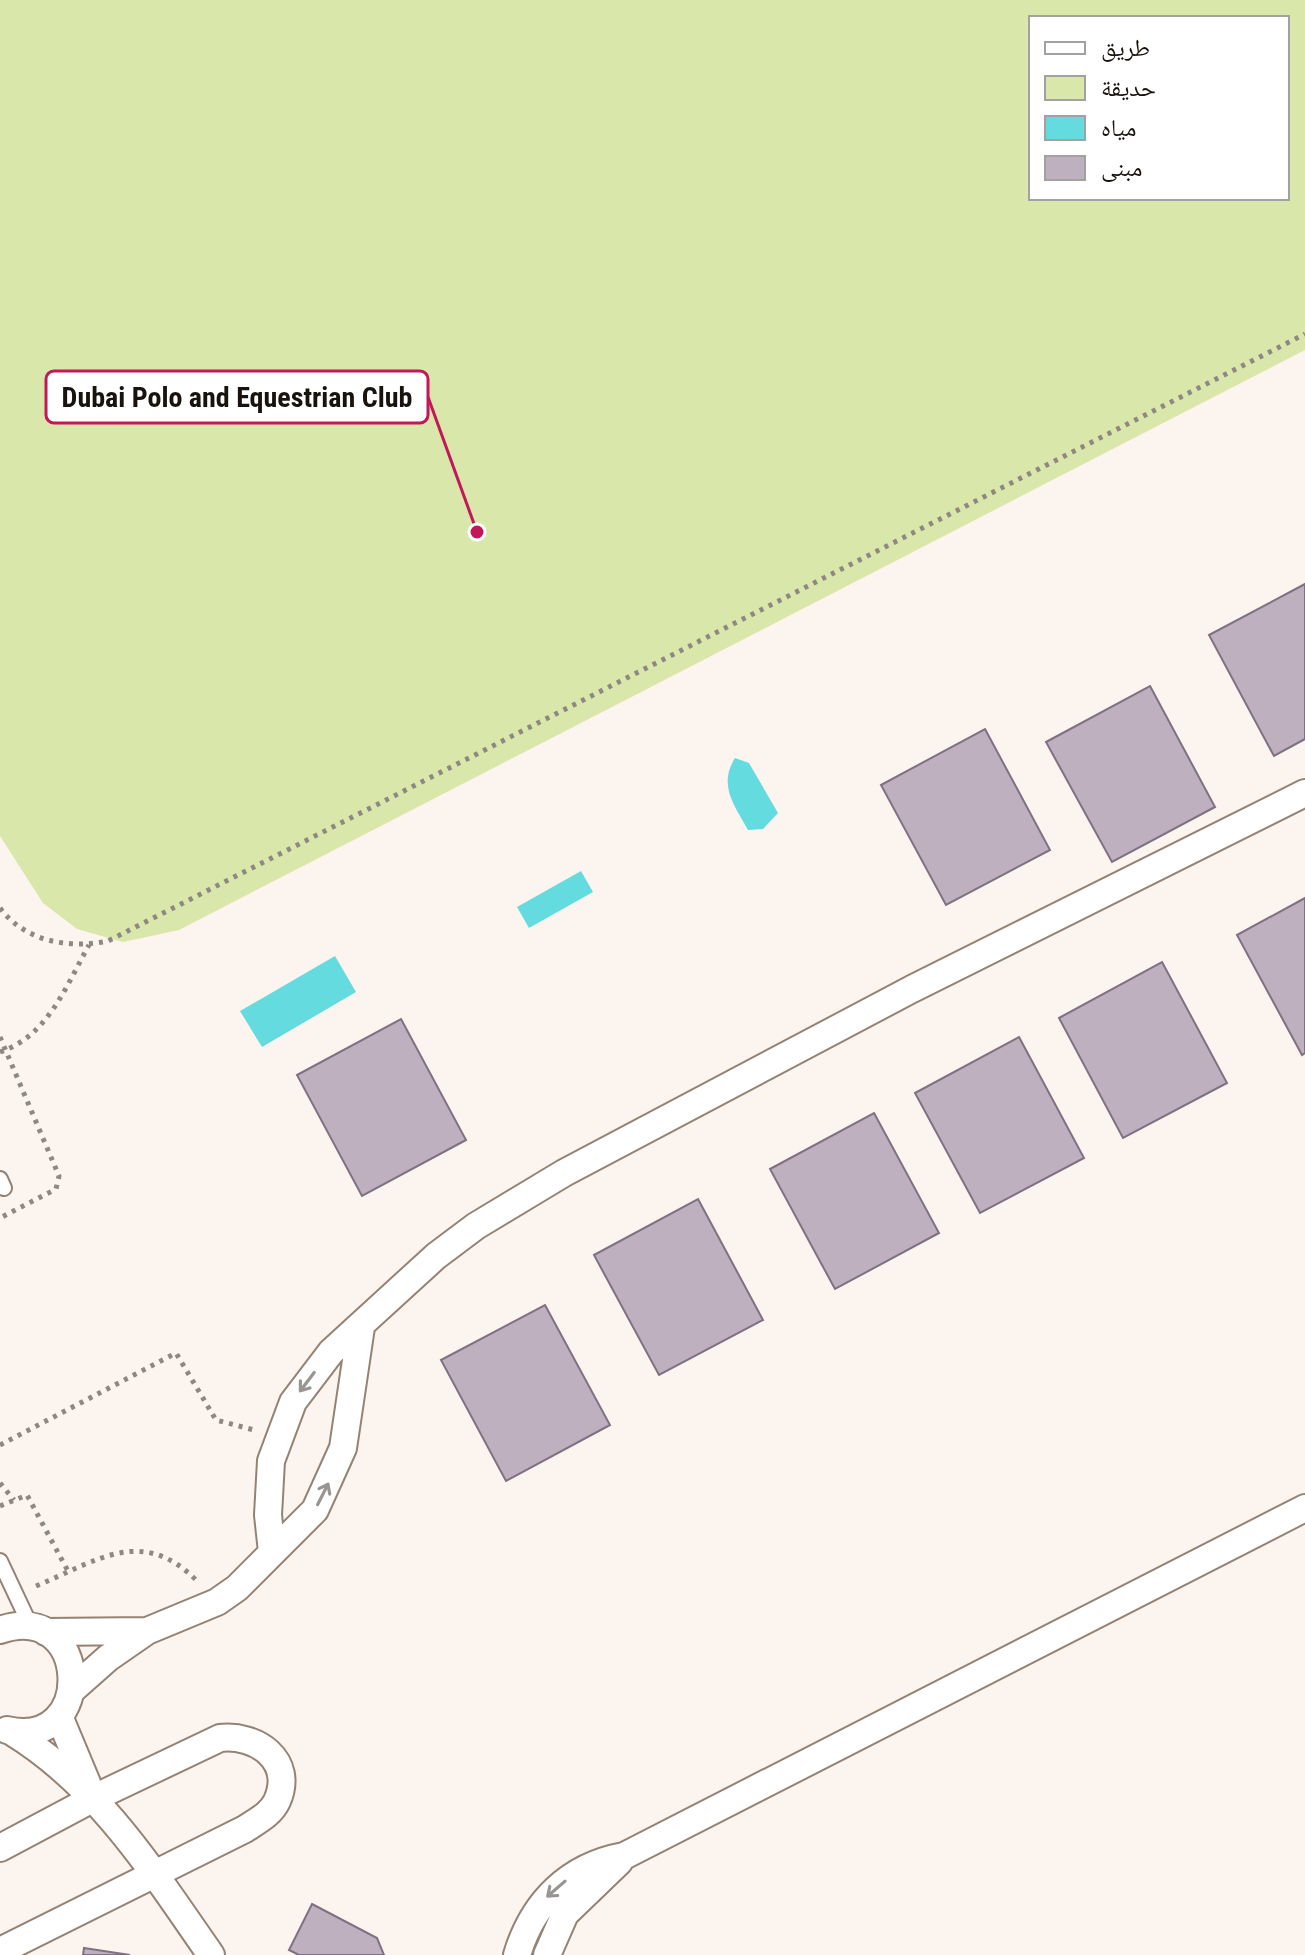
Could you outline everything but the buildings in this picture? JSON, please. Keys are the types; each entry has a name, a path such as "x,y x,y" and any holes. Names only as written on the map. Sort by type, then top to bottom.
{"street":[{"path":"272,1552 268,1493 271,1461 293,1402 312,1375 436,1256 519,1198 1039,924 1305,793"},
{"path":"6,1730 29,1731 59,1716 73,1689 108,1658 147,1631 217,1602 256,1571 315,1510 343,1448 361,1327"},
{"path":"517,1955 531,1918 550,1893 593,1863 624,1856 1305,1508"},
{"path":"0,1630 12,1626 147,1631"},
{"path":"38,1629 69,1656 73,1689"},
{"path":"59,1716 94,1798"},
{"path":"6,1730 68,1771 94,1798 154,1873 211,1955"},
{"path":"0,1848 94,1798 220,1738 238,1736 255,1740 269,1751 278,1766 281,1783 277,1801 267,1815 245,1829 0,1951"},
{"path":"547,1955 555,1932 578,1898 624,1856"}],"lane":[{"path":"0,1561 38,1629"}],"path":[{"path":"0,908 27,932 57,943 89,945 108,941 1305,334"},
{"path":"3,1051 35,1032 50,1014 89,945"},
{"path":"0,1037 3,1051 59,1183 50,1193 0,1218"},
{"path":"0,1445 176,1353 216,1420 234,1428 279,1434"},
{"path":"0,1483 14,1500"},
{"path":"0,1506 27,1495 69,1573"},
{"path":"18,1594 127,1549 147,1550 184,1568 217,1602"}],"green space":[{"path":"0,0 1305,0 1305,350 179,930 123,942 77,929 43,903 0,836"}],"water":[{"path":"735,758 749,763 778,813 763,829 748,830 733,803 728,777"},
{"path":"581,871 593,892 529,928 517,907"},
{"path":"335,956 356,992 262,1047 240,1011"}],"place":[{"name":"Dubai Polo and Equestrian Club","path":"477,532"}]}
